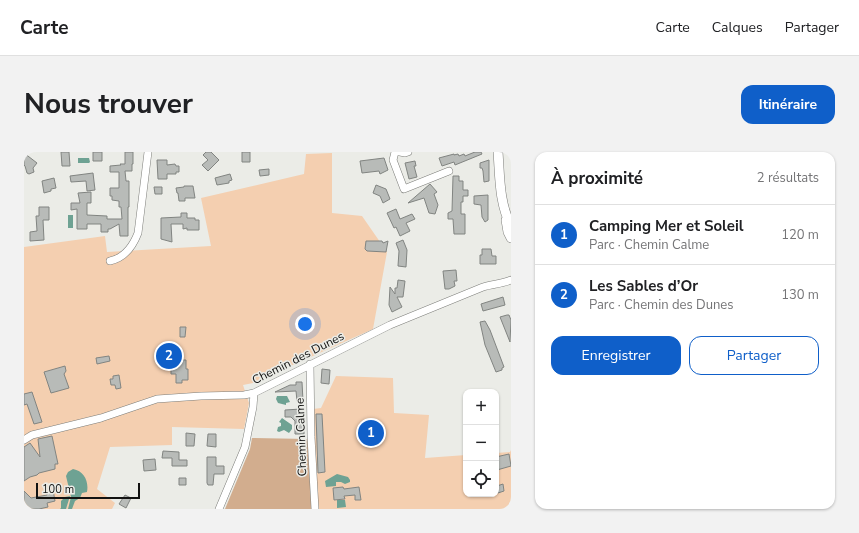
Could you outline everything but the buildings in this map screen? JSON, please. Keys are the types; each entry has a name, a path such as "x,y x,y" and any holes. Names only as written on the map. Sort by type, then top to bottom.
{"street":[{"path":"110,261 116,260 124,254 135,241 138,233 148,152"},
{"path":"395,152 393,160 404,189 450,171"},
{"path":"400,152 408,152"},
{"path":"498,152 501,194 508,232 511,238"},
{"path":"506,215 511,226"},
{"name":"Chemin des Dunes","path":"24,440 32,435 101,418 157,400 201,396 244,395 254,393 390,325 482,287 496,283 509,282"},
{"name":"Chemin Calme","path":"310,364 311,437 315,509"},
{"path":"219,509 246,447 254,407 254,393"}],"shaded area":[{"path":"332,153 332,213 362,216 387,252 373,329 253,383 243,385 249,403 244,429 172,427 172,445 110,447 97,489 115,503 112,509 24,509 24,247 105,236 107,252 211,246 201,198 304,174 306,154"},
{"path":"78,158 89,158 90,162 78,163"},
{"path":"68,215 73,215 73,228 68,228"},
{"path":"336,376 393,378 394,413 429,415 425,458 463,455 463,497 499,497 499,453 510,452 511,450 511,509 318,509 313,409 321,408"},
{"path":"277,396 287,396 290,402 286,403 286,405 278,403 276,399"},
{"path":"282,418 292,425 292,429 289,433 284,430 279,432 277,431 278,427 281,426 281,423 279,422"},
{"path":"252,438 308,439 312,509 225,509 250,449"},
{"path":"73,469 83,474 85,477 87,492 82,493 80,498 75,501 72,509 68,509 71,497 66,476 68,472"},
{"path":"337,474 348,477 350,482 345,484 336,482 336,486 326,487 325,481"},
{"path":"70,496 66,509 60,509 61,501 65,497"},
{"path":"337,500 345,500 346,507 337,508"}],"place":[{"name":"Les Sables d’Or","path":"169,356"},
{"name":"Camping Mer et Soleil","path":"371,433"}]}
